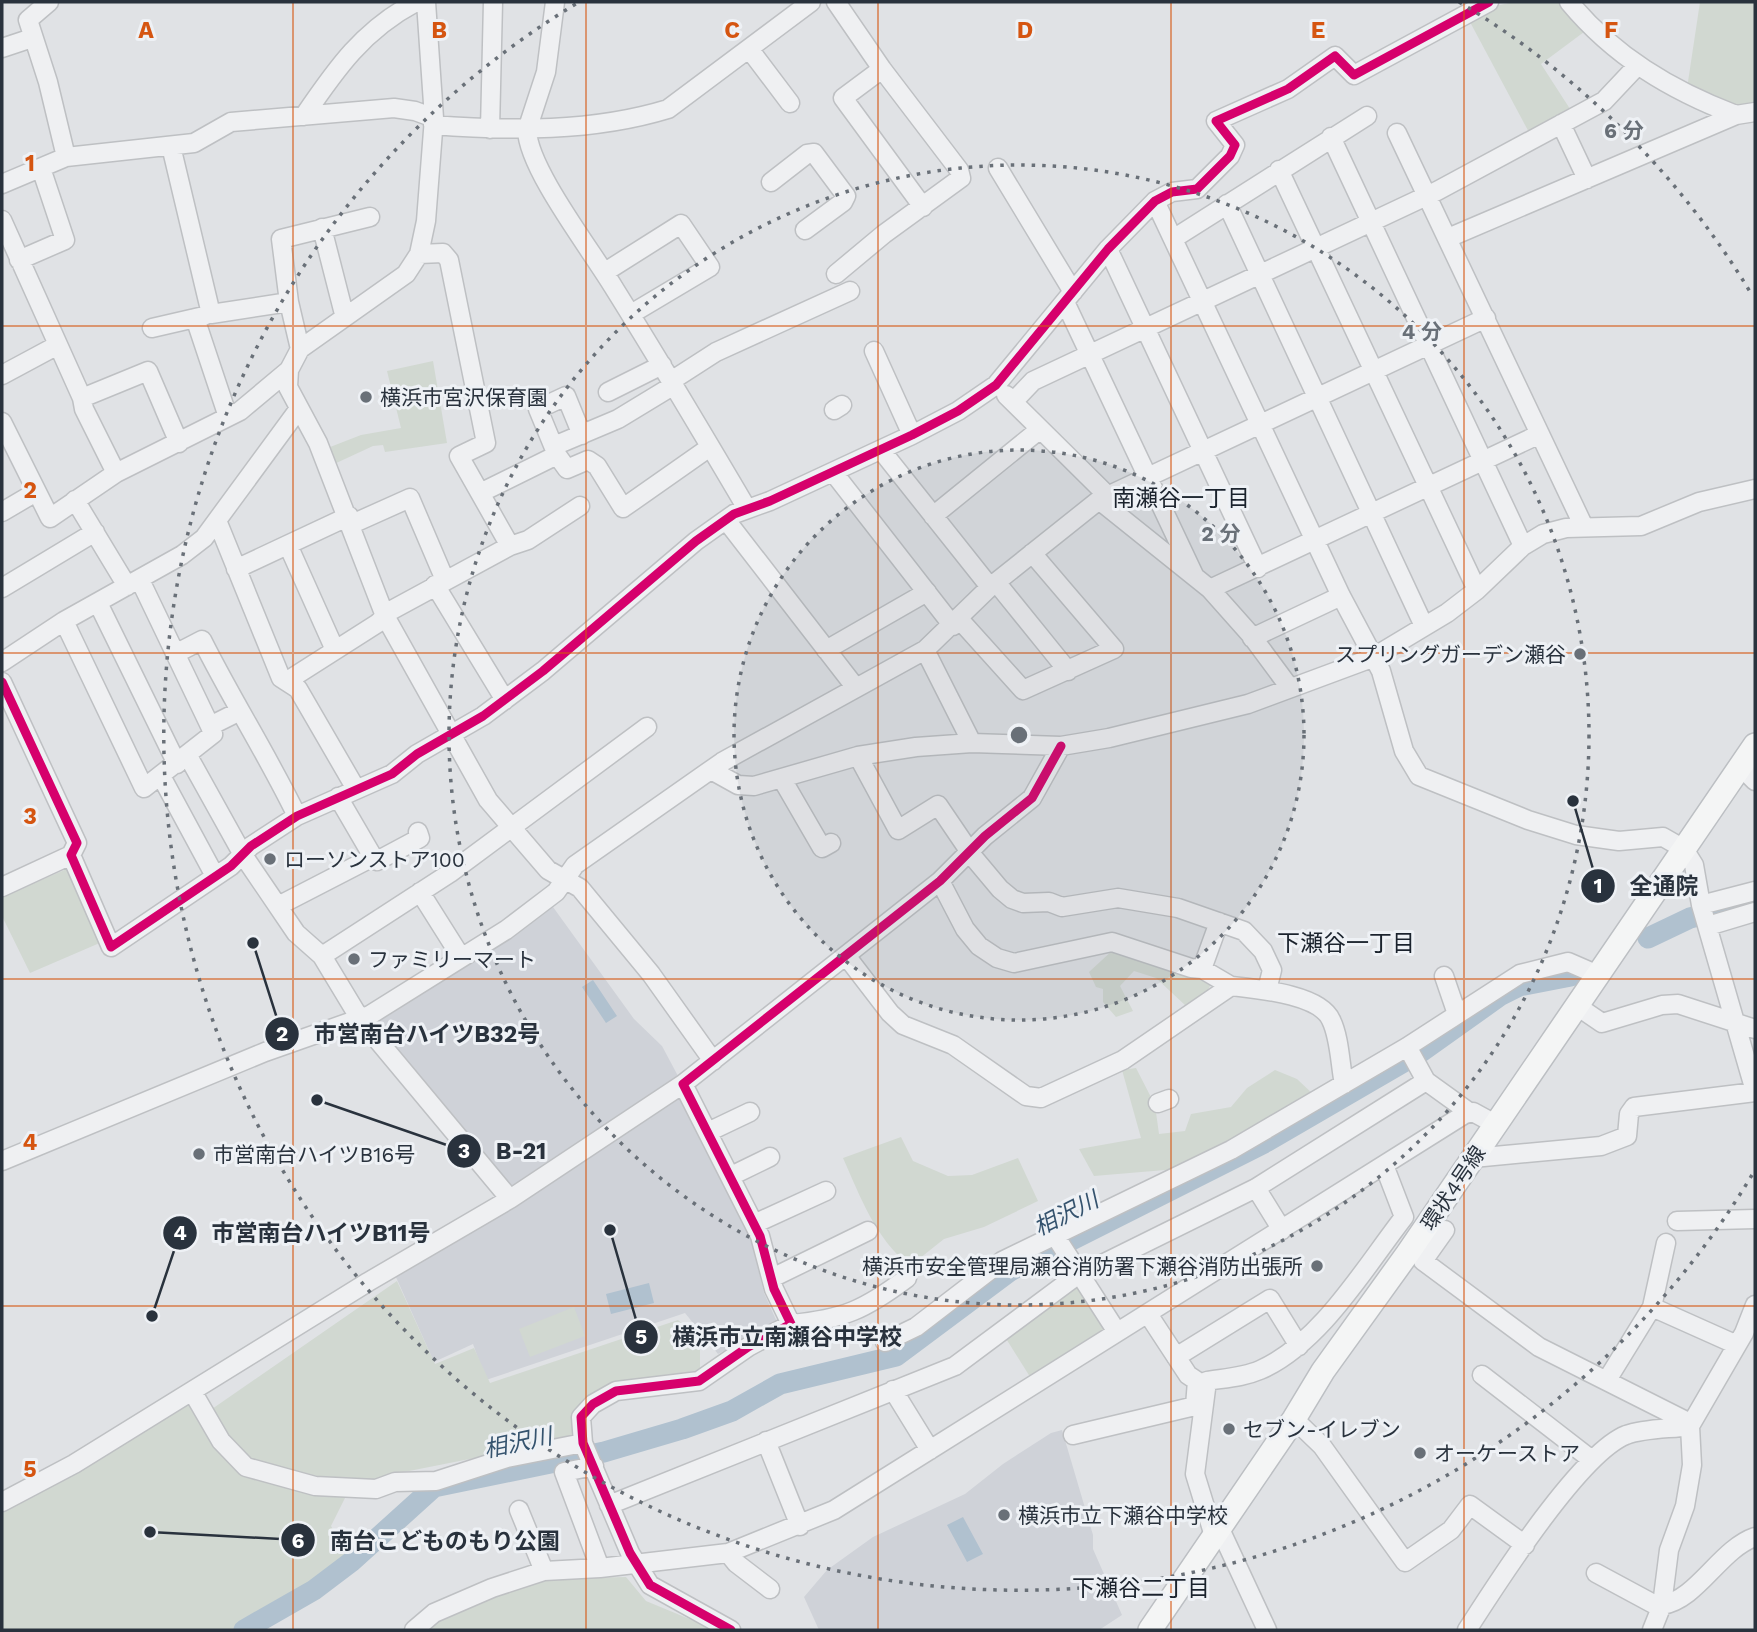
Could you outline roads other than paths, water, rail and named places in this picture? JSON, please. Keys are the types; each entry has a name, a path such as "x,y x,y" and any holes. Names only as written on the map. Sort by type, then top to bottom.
{"main road":[{"name":"環状4号線","path":"1150,1630 1294,1419 1322,1371 1473,1158 1684,849 1748,774 1755,745"}],"street":[{"path":"48,2 28,20 48,82 65,158"},
{"path":"304,116 343,58 360,42 416,2"},
{"path":"2,422 7,445 50,518 116,473 228,418 289,370 300,349 344,314 405,274 419,254 426,221 433,122 426,2"},
{"path":"490,129 493,2"},
{"path":"555,2 546,72 527,130 527,139 550,187 631,314 746,508"},
{"path":"2,184 65,158 194,143 231,122 394,108 415,111 433,122 490,129 527,130 648,115 668,109 811,2"},
{"path":"836,2 882,69 959,170 961,177 884,234 836,274"},
{"path":"71,855 111,947 297,816 391,774 417,754 452,735 505,700 726,520 746,508 770,501 912,435 958,411 996,385 1108,249 1155,201 1172,192 1197,189 1230,156 1235,145 1216,121 1288,89 1335,56 1354,75 1489,2"},
{"path":"1569,2 1594,31 1637,66 1692,98 1736,115"},
{"path":"2,48 32,38"},
{"path":"750,50 790,102"},
{"path":"1013,402 1033,381 1428,195 1562,124 1604,101 1637,66"},
{"path":"882,69 843,98 923,207"},
{"path":"1448,238 1736,115 1755,112"},
{"path":"1173,239 1367,116"},
{"path":"1562,124 1587,179"},
{"path":"1397,133 1584,527"},
{"path":"1331,137 1523,546"},
{"path":"172,146 203,316 228,418"},
{"path":"771,183 807,154 814,153 832,175 846,196 843,202 805,230"},
{"path":"19,260 65,240 41,168"},
{"path":"998,168 1069,297 1090,354 1194,575"},
{"path":"1279,170 1477,590"},
{"path":"1155,201 1341,596 1381,671 1404,751 1419,776 1528,820 1576,835 1619,841 1663,837 1684,849 1694,865 1704,915 1755,1092 1634,1107 1629,1114 1627,1136 1601,1146 1473,1158"},
{"path":"1227,204 1424,626"},
{"path":"300,349 289,302 281,239 370,217"},
{"path":"2,220 56,346 82,398 84,409 116,473"},
{"path":"605,272 681,224 710,267 631,314"},
{"path":"322,228 344,314"},
{"path":"1108,249 1258,568"},
{"path":"419,254 443,253 449,260 486,443 459,456 510,546"},
{"path":"480,493 582,435 618,419 669,377 716,352 850,291"},
{"path":"152,328 203,316 289,302"},
{"path":"2,1160 244,1060 360,1019 506,930 556,892 575,865 711,770 925,650 993,585 1104,498 1486,318"},
{"path":"2,375 56,346"},
{"path":"874,351 912,435"},
{"path":"289,370 288,387 318,443 350,520 385,617 488,800 548,870 580,888 651,974 713,1061"},
{"path":"82,398 148,371 179,443"},
{"path":"608,392 669,377"},
{"path":"996,385 1104,498 1210,589 1290,688"},
{"path":"582,435 566,396 538,410 555,451 566,469 588,460 597,466 623,508 710,447"},
{"path":"2,662 64,621 182,555 218,523 298,410"},
{"path":"933,516 1040,430"},
{"path":"1210,589 1540,434"},
{"path":"881,450 933,516 1068,671"},
{"path":"833,472 927,593 1023,690 1114,649 1032,553"},
{"path":"711,770 738,785 754,786 858,756 916,747 972,743 1061,746 1109,738 1248,704 1372,658 1477,590 1523,546 1543,534 1584,527 1641,526 1699,502 1755,489"},
{"path":"2,512 36,492"},
{"path":"236,569 288,545 410,498 440,583 505,700"},
{"path":"64,621 145,788 213,734 175,654 134,583 94,532 75,500"},
{"path":"287,681 440,583 510,546 528,540 580,506"},
{"path":"726,520 856,688"},
{"path":"218,523 281,678 298,689 356,789"},
{"path":"2,588 94,532"},
{"path":"288,545 334,650"},
{"path":"826,650 927,593"},
{"path":"1252,638 1341,596"},
{"path":"98,603 182,760 296,933 321,956 360,1019 509,1199"},
{"path":"175,654 202,640 238,712 272,764 297,816"},
{"path":"925,650 972,743"},
{"path":"2,682 77,843 71,855 3,885"},
{"path":"210,726 238,712"},
{"path":"321,956 512,828 647,727"},
{"path":"2,1502 47,1480 358,1288 509,1199 683,1084 940,881 1032,797 1061,746"},
{"path":"858,756 898,831 938,805 970,852 1000,889 1023,903 1049,902 1062,907 1118,898 1178,908 1219,922 1244,931 1263,951 1272,970 1267,990"},
{"path":"161,776 215,876"},
{"path":"782,779 822,848 831,843"},
{"path":"338,797 377,861 420,838 418,832"},
{"path":"278,906 373,856"},
{"path":"940,881 965,929 979,946 997,958 1014,962 1112,942 1191,968 1202,969 1231,986 1267,990 1321,1007 1331,1020 1344,1084"},
{"path":"1704,915 1755,891"},
{"path":"420,892 461,957"},
{"path":"1704,915 1755,912"},
{"path":"1202,969 1219,922"},
{"path":"847,957 903,1026 953,1045 1026,1096 1041,1098 1124,1060 1231,986"},
{"path":"885,1342 916,1326 1002,1261 1058,1242 1231,1150 1344,1084 1520,974 1568,962 1602,969"},
{"path":"1444,976 1457,1014"},
{"path":"1577,1006 1602,1023 1662,1004 1678,1004 1720,1015 1735,1024 1755,1029"},
{"path":"1412,1056 1426,1081 1469,1112 1495,1124"},
{"path":"609,1504 955,1366 1080,1275 1256,1188 1426,1081"},
{"path":"683,1084 754,1224 791,1324"},
{"path":"708,1132 750,1112"},
{"path":"414,1630 434,1614 492,1588 544,1571 600,1568 727,1553 800,1526 834,1510 1469,1112"},
{"path":"731,1176 770,1157"},
{"path":"1267,1630 1217,1532 1195,1475 1208,1381 1243,1376 1262,1369 1299,1346 1331,1311 1404,1217 1384,1165"},
{"path":"1256,1188 1282,1230"},
{"path":"754,1224 826,1191"},
{"path":"1677,1221 1755,1219"},
{"path":"1445,1230 1423,1261 1539,1347 1684,1420 1690,1426"},
{"path":"772,1278 868,1231"},
{"path":"1058,1242 1117,1332"},
{"path":"1607,1380 1653,1307 1666,1243"},
{"path":"731,1630 650,1584 637,1563 588,1455 581,1417 593,1404 616,1391 699,1381 748,1348 791,1324 831,1321 863,1309 907,1278"},
{"path":"1176,1357 1270,1299 1299,1346"},
{"path":"1652,1630 1662,1606 1669,1550 1685,1506 1692,1465 1690,1426 1737,1345 1755,1305"},
{"path":"1653,1307 1737,1345"},
{"path":"1073,1435 1195,1406 1197,1381 1176,1357 1147,1314"},
{"path":"1482,1375 1592,1460"},
{"path":"893,1390 930,1450"},
{"path":"192,1391 221,1441 246,1467 315,1486 376,1489 395,1482 436,1481 507,1458 588,1455"},
{"path":"1294,1419 1322,1446 1405,1562 1451,1530 1470,1505 1525,1545"},
{"path":"1467,1630 1525,1545 1592,1460 1624,1436 1690,1426"},
{"path":"766,1441 800,1526"},
{"path":"588,1455 564,1472 600,1568"},
{"path":"519,1510 544,1571"},
{"path":"1596,1573 1662,1606 1679,1600 1724,1557 1755,1537"},
{"path":"727,1553 770,1589"}],"water":[{"path":"593,980 617,1016 606,1023 582,987"},
{"path":"649,1283 654,1303 611,1314 606,1294"},
{"path":"963,1517 983,1554 967,1562 947,1525"}],"waterway":[{"name":"相沢川","path":"1648,938 1690,918 1755,901"},
{"name":"相沢川","path":"244,1630 314,1590 351,1562 434,1487 604,1452 732,1411 780,1384 896,1356 1010,1271 1264,1143 1421,1052 1501,995 1519,986 1571,976"}],"place":[{"name":"横浜市宮沢保育園","path":"366,397"},
{"name":"スプリングガーデン瀬谷","path":"1580,654"},
{"name":"全通院","path":"1573,801"},
{"name":"ローソンストア100","path":"270,859"},
{"name":"市営南台ハイツB32号","path":"253,943"},
{"name":"ファミリーマート","path":"354,959"},
{"name":"B-21","path":"317,1100"},
{"name":"市営南台ハイツB16号","path":"199,1154"},
{"name":"横浜市立南瀬谷中学校","path":"610,1230"},
{"name":"横浜市安全管理局瀬谷消防署下瀬谷消防出張所","path":"1317,1266"},
{"name":"市営南台ハイツB11号","path":"152,1316"},
{"name":"セブン-イレブン","path":"1229,1429"},
{"name":"オーケーストア","path":"1420,1453"},
{"name":"横浜市立下瀬谷中学校","path":"1004,1515"},
{"name":"南台こどものもり公園","path":"150,1532"}],"district":[{"name":"南瀬谷一丁目","path":"1181,498"},
{"name":"下瀬谷一丁目","path":"1346,943"},
{"name":"下瀬谷二丁目","path":"1141,1588"}]}
